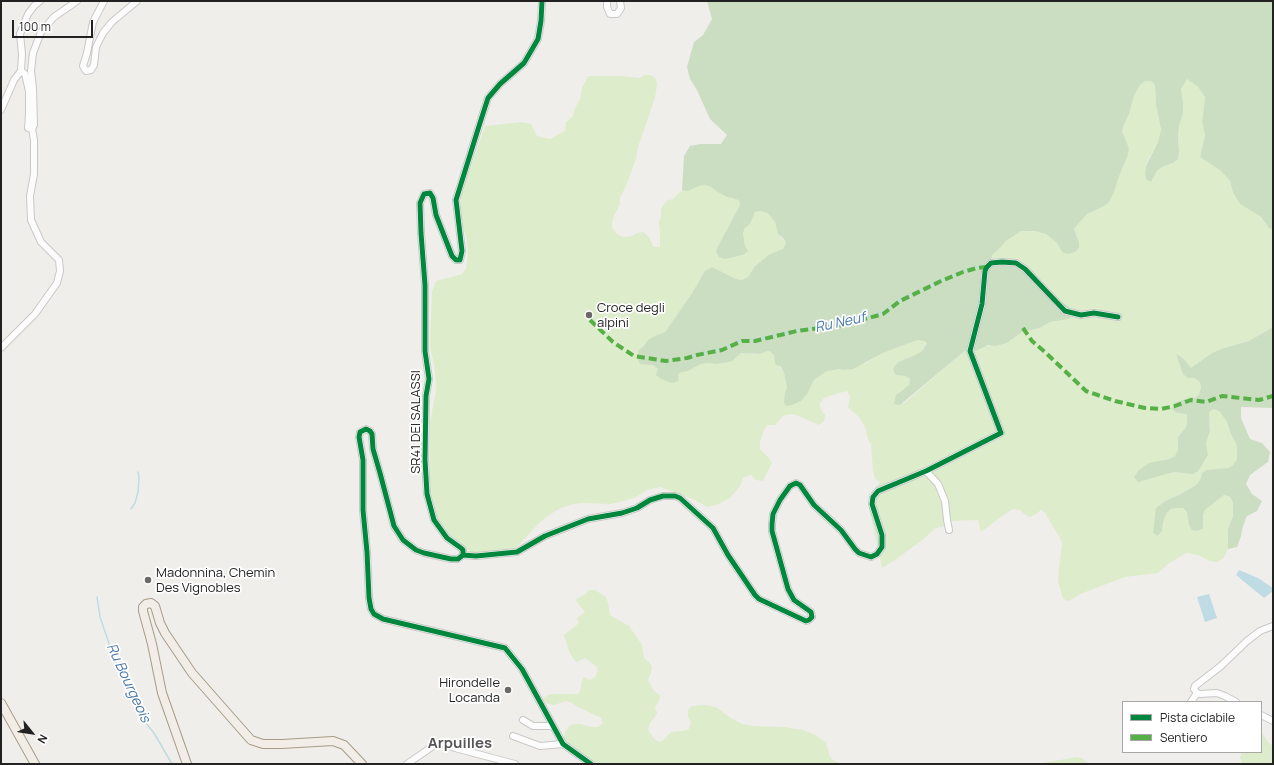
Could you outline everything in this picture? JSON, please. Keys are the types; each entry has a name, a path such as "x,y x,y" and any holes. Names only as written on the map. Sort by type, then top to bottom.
{"main road":[{"path":"187,764 162,693 152,644 143,611 143,607 146,604 151,603 155,606 160,623 165,633 192,673 215,701 251,740 263,744 282,744 321,740 334,741 344,745 362,764"},
{"path":"1,704 35,764"}],"street":[{"path":"1,110 14,80 21,71 22,54 20,34 28,14 40,1"},
{"path":"1,348 35,314 57,283 60,271 59,260 41,242 31,220 30,196 34,174 34,140 32,129 34,125 31,71 33,53 42,32 54,16 77,1"},
{"path":"104,1 93,22 84,66 86,71 91,70 94,65 96,47 103,33 112,22 137,1"},
{"name":"SR41 DEI SALASSI","path":"463,555 463,550 447,538 434,520 427,494 426,396 429,379 425,351 425,285 420,203 424,194 430,193 433,198 436,214 452,256 456,260 460,260 462,251 456,200 479,126 488,98 500,84 524,63 538,39 542,1"},
{"path":"607,1 607,7 610,14 617,14 621,8 620,1"},
{"path":"21,71 26,74 29,91 30,114 28,128 32,129"},
{"path":"591,764 563,744 522,669 505,648 383,619 374,614 371,609 369,598 363,510 363,460 359,437 362,431 368,430 372,434 373,449 394,526 403,540 416,550 451,560 458,559 463,555 476,556 517,552 545,536 588,519 622,513 637,508 650,500 663,496 675,496 680,498 713,528 728,555 759,599 808,621 812,618 811,612 794,600 788,589 772,531 773,514 780,500 790,486 796,483 800,485 814,505 841,530 855,548 860,553 871,557 877,554 882,547 882,536 872,504 873,497 878,491 926,471 1001,433 970,351 982,304 985,271 991,263 1002,262 1016,264 1025,268 1065,310 1081,316 1094,313 1118,317"},
{"path":"926,471 938,484 945,501 949,530"},
{"path":"1197,693 1194,689 1198,682 1221,666 1247,641 1260,631 1273,626"},
{"path":"1192,701 1197,693"},
{"path":"1197,693 1217,693 1234,701"},
{"path":"1262,716 1273,721"},
{"path":"522,720 533,726 553,726"},
{"path":"513,736 540,746 563,744"},
{"path":"407,764 439,742 455,748 515,764"}],"green space":[{"path":"707,1 1273,1 1273,230 1269,228 1261,217 1240,204 1233,193 1230,181 1221,171 1200,157 1205,135 1202,122 1205,97 1198,87 1187,79 1181,89 1183,114 1179,126 1178,159 1157,171 1151,182 1146,179 1146,166 1158,142 1161,130 1156,105 1155,85 1151,81 1145,81 1140,85 1134,96 1122,132 1129,149 1115,190 1109,202 1087,214 1074,229 1079,242 1079,248 1075,252 1069,254 1063,253 1056,242 1046,234 1034,231 1021,231 1006,241 993,254 991,259 1017,261 1050,292 1071,309 1073,314 1069,319 1050,322 1040,328 1022,332 1007,343 995,346 988,345 973,352 967,349 900,405 894,404 896,395 909,385 910,379 905,376 896,375 893,370 894,367 898,362 922,351 927,343 924,341 918,340 883,353 853,369 827,371 814,380 807,394 801,401 786,406 784,403 787,387 784,373 781,367 775,364 774,355 768,351 759,354 741,353 729,362 701,364 688,371 679,373 679,381 672,383 661,379 656,375 658,369 653,365 640,364 637,357 639,350 652,337 665,332 705,271 712,267 736,279 742,280 748,277 755,266 770,254 783,249 786,243 778,234 775,222 767,213 761,211 755,212 750,224 745,228 743,233 745,246 748,251 743,255 725,259 719,257 716,252 718,246 740,205 739,200 727,197 705,185 688,191 682,190 684,156 690,146 700,144 721,144 727,135 710,119 697,90 690,79 687,67 694,42 703,35 712,19"},
{"path":"645,75 651,75 656,79 657,85 655,98 638,147 636,159 620,198 620,204 612,223 613,229 617,234 623,237 632,236 643,232 648,236 654,247 660,247 659,222 661,210 664,204 668,200 673,199 682,190 688,191 705,185 733,199 739,199 740,205 718,246 725,259 743,255 747,251 743,233 745,228 750,224 755,212 761,211 767,213 771,217 775,222 778,234 786,243 783,249 770,254 755,266 748,277 742,280 736,279 712,267 705,271 665,332 652,337 639,350 658,369 678,376 679,373 688,371 701,364 717,364 736,357 741,353 756,354 768,351 772,352 775,361 784,373 787,387 785,393 811,386 814,380 827,371 864,364 883,353 918,340 927,342 922,351 898,362 894,367 893,370 910,379 909,385 904,390 898,392 903,404 967,349 1007,343 1022,332 1040,328 1050,322 1069,319 1004,259 991,259 993,253 1006,241 1021,231 1041,232 1052,238 1063,253 1069,254 1075,252 1079,248 1079,242 1074,229 1087,214 1104,206 1115,190 1129,149 1122,132 1134,96 1140,85 1145,81 1151,81 1155,85 1156,105 1161,130 1158,142 1148,160 1145,173 1151,182 1157,171 1162,167 1173,163 1179,150 1179,126 1183,114 1181,89 1187,79 1198,87 1205,97 1202,122 1205,135 1200,157 1221,171 1230,181 1233,193 1240,204 1261,217 1269,228 1273,230 1273,327 1249,341 1212,353 1191,369 1183,358 1176,355 1188,378 1194,378 1200,382 1201,388 1199,394 1177,413 1187,414 1187,420 1186,427 1178,437 1178,450 1175,456 1162,460 1138,481 1174,472 1186,473 1201,465 1208,455 1206,443 1210,431 1209,412 1214,409 1220,412 1227,422 1237,446 1237,459 1233,465 1228,468 1207,470 1202,473 1200,480 1196,485 1167,500 1155,514 1153,533 1159,536 1167,513 1171,509 1177,508 1183,508 1187,512 1189,525 1203,528 1203,515 1205,510 1224,495 1230,497 1233,503 1233,516 1228,529 1228,549 1223,559 1216,562 1210,561 1198,555 1186,553 1168,564 1158,573 1125,577 1080,594 1069,601 1063,599 1058,581 1062,544 1045,513 1041,510 1030,517 1020,510 1013,509 981,532 978,520 950,521 942,527 936,528 921,541 882,568 869,509 869,497 880,482 875,479 871,444 865,427 858,416 848,408 850,396 847,391 824,398 820,403 821,410 825,415 824,421 819,425 790,414 783,416 775,425 768,425 764,430 760,442 760,449 772,463 763,481 756,480 751,475 743,478 740,486 731,497 719,504 707,507 695,500 660,487 647,490 636,497 610,504 585,503 573,504 561,508 538,524 515,549 481,554 472,553 462,544 447,535 441,527 436,515 430,487 430,422 436,391 435,370 430,346 432,291 436,281 462,274 466,269 468,255 467,241 460,209 462,192 485,126 522,122 531,124 537,136 550,139 565,131 566,122 573,116 574,110 580,99 582,88 588,76 621,76 639,78"},
{"path":"1273,327 1273,408 1241,407 1241,418 1250,439 1262,443 1270,452 1268,462 1250,475 1246,484 1252,494 1262,501 1257,511 1247,516 1237,547 1228,549 1228,529 1233,516 1233,503 1230,497 1224,495 1205,510 1203,515 1203,528 1198,531 1192,530 1189,525 1187,512 1183,508 1171,509 1164,519 1162,531 1158,536 1153,533 1156,508 1167,500 1196,485 1200,480 1202,473 1207,470 1228,468 1233,465 1237,459 1237,446 1227,422 1220,412 1214,409 1209,412 1210,431 1206,443 1208,455 1198,471 1193,474 1174,472 1138,482 1134,477 1138,471 1149,463 1169,459 1175,456 1178,450 1178,437 1186,427 1187,414 1177,413 1172,409 1174,403 1191,397 1195,398 1199,394 1201,388 1200,382 1194,378 1188,378 1183,374 1176,354 1183,358 1191,368 1212,353 1249,341"},
{"path":"589,590 595,590 606,597 610,615 629,626 642,645 644,658 652,667 648,680 654,691 660,695 659,701 655,707 657,713 650,723 648,730 655,740 661,742 671,732 689,729 691,722 688,717 688,710 692,706 704,705 716,707 742,724 785,727 803,730 816,735 826,743 829,755 833,760 841,764 594,764 582,756 568,745 564,738 565,732 569,726 574,724 598,727 603,723 601,718 566,701 554,705 548,704 543,700 547,695 578,694 584,677 590,680 595,677 598,671 597,667 585,658 577,662 574,660 569,651 564,635 579,623 577,618 585,612 575,600"},
{"path":"1262,733 1273,746 1273,764 1242,764 1240,758 1242,753 1262,753"},
{"path":"1076,757 1082,758 1088,764 1038,764"}],"water":[{"path":"1239,570 1258,578 1273,588 1273,591 1264,598 1236,575"},
{"path":"1209,594 1217,618 1205,622 1197,597"}],"waterway":[{"name":"Ru Neuf","path":"687,358 697,354 722,349 742,340 755,340 797,330 843,324 882,313 900,300 941,281 963,271 985,266"},
{"name":"Ru Bourgeois","path":"131,509 135,503 138,492 138,472"},
{"name":"Ru Bourgeois","path":"97,597 100,617 116,664 145,722 154,733 172,764"}],"marked path":[{"path":"590,320 613,342 634,356 666,361 722,350 742,341 755,341 797,331 843,325 883,314 900,301 941,281 963,272 987,267"},
{"path":"1023,328 1032,341 1086,391 1115,401 1145,408 1161,409 1191,400 1206,402 1222,396 1259,400 1273,396"}],"cycle path":[{"path":"542,1 538,39 524,63 500,84 488,98 479,126 456,200 462,251 460,260 456,260 452,256 436,215 433,198 430,193 424,194 420,203 425,285 425,351 429,379 426,396 425,460 427,494 434,520 447,538 463,550 463,555 458,559 451,559 424,553 416,550 403,540 394,526 373,449 372,434 366,429 360,432 359,437 363,460 363,510 369,598 371,609 374,614 383,619 505,648 522,669 563,744 591,764"},
{"path":"463,555 476,556 517,552 545,536 588,519 622,513 637,508 650,500 663,496 675,496 680,498 713,528 728,555 759,599 806,621 809,620 812,617 811,612 794,600 788,589 772,531 773,514 780,500 790,486 796,483 800,485 814,505 841,530 855,549 859,553 871,557 877,554 882,547 882,535 872,504 873,497 878,491 926,471 1001,433 970,351 982,304 985,271 991,263 1016,263 1025,269 1065,311 1081,315 1094,313 1118,317"}],"place":[{"name":"Croce degli alpini","path":"589,315"},
{"name":"Madonnina, Chemin Des Vignobles","path":"148,580"},
{"name":"Hirondelle Locanda","path":"508,690"}],"district":[{"name":"Arpuilles","path":"460,744"}]}
